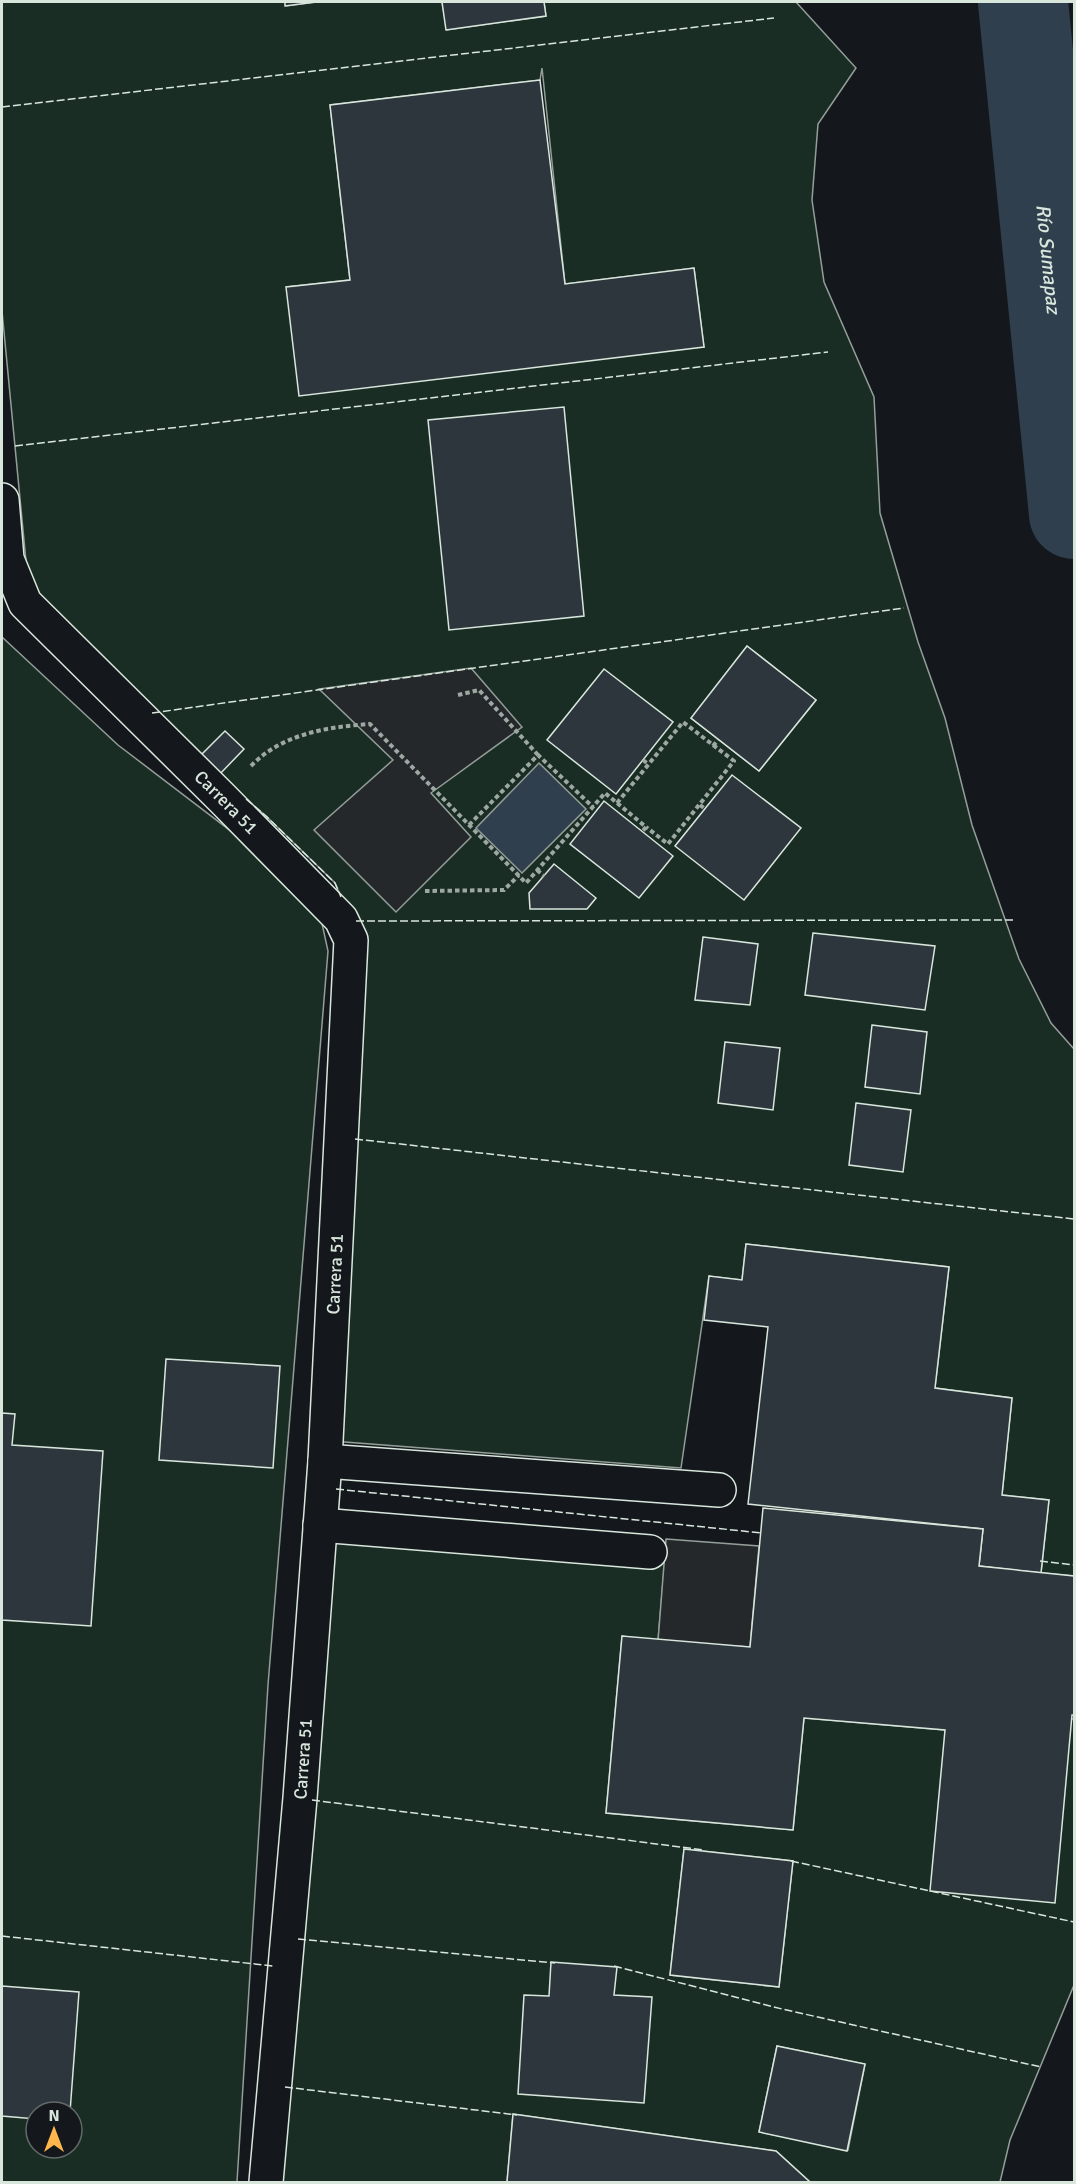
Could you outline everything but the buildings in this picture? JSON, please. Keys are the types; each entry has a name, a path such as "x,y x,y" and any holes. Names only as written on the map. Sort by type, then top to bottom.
{"street":[{"name":"Carrera 51","path":"2,500 4,560 25,603 341,919 351,940 325,1461 300,1798 266,2182"},
{"path":"325,1461 719,1491"},
{"path":"320,1525 650,1552"}],"path":[{"path":"458,695 479,690 538,755 593,807"},
{"path":"222,798 254,763 284,741 330,728 370,724 526,883 605,793 617,803 646,827 669,844 734,762 683,723 617,803"},
{"path":"713,746 718,740"},
{"path":"469,825 538,755"},
{"path":"643,760 648,764"},
{"path":"700,805 705,809"},
{"path":"642,832 646,827"},
{"path":"537,870 544,876"},
{"path":"424,891 504,890 519,875"}],"green space":[{"path":"2,2 285,2 286,6 316,2 442,2 447,30 546,16 544,2 796,2 856,68 818,124 812,200 824,282 874,397 880,513 918,642 945,718 972,825 1019,959 1051,1023 1074,1049 1074,1576 1041,1573 1049,1500 1002,1495 1012,1398 935,1388 949,1267 746,1244 742,1280 709,1276 681,1468 332,1441 351,921 335,883 48,614 28,582 2,311","holes":["542,68 565,284 694,268 704,347 286,287 350,280 330,105 540,80","747,646 816,700 759,771 691,718"]},
{"path":"2,637 118,745 316,896 328,951 268,1685 237,2182 2,2182"},
{"path":"330,1526 665,1558 658,1641 622,1636 606,1813 793,1830 804,1718 945,1730 949,1767 1061,1719 1074,1719 1074,1985 1010,2140 1000,2182 810,2182 776,2151 513,2114 507,2182 269,2182","holes":["684,1849 793,1861 779,1987 670,1975","777,2046 865,2064 848,2150 759,2132"]}],"shaded area":[{"path":"471,668 522,727 431,793 471,837 396,912 314,830 393,760 319,689"},
{"path":"666,1539 759,1546 750,1647 658,1641"}],"water":[{"path":"539,763 586,809 522,873 476,828"}],"waterway":[{"name":"Río Sumapaz","path":"1023,2 1074,514"}],"fence":[{"path":"2,107 774,18"},
{"path":"15,446 828,352"},
{"path":"152,713 904,608"},
{"path":"246,799 335,883 341,897"},
{"path":"356,921 1016,920"},
{"path":"355,1139 1074,1219"},
{"path":"336,1489 762,1533"},
{"path":"1040,1561 1074,1565"},
{"path":"312,1800 704,1850"},
{"path":"791,1861 1074,1922"},
{"path":"2,1936 273,1966"},
{"path":"298,1939 555,1963"},
{"path":"614,1966 782,2009 1041,2067"},
{"path":"285,2087 517,2115"}]}
